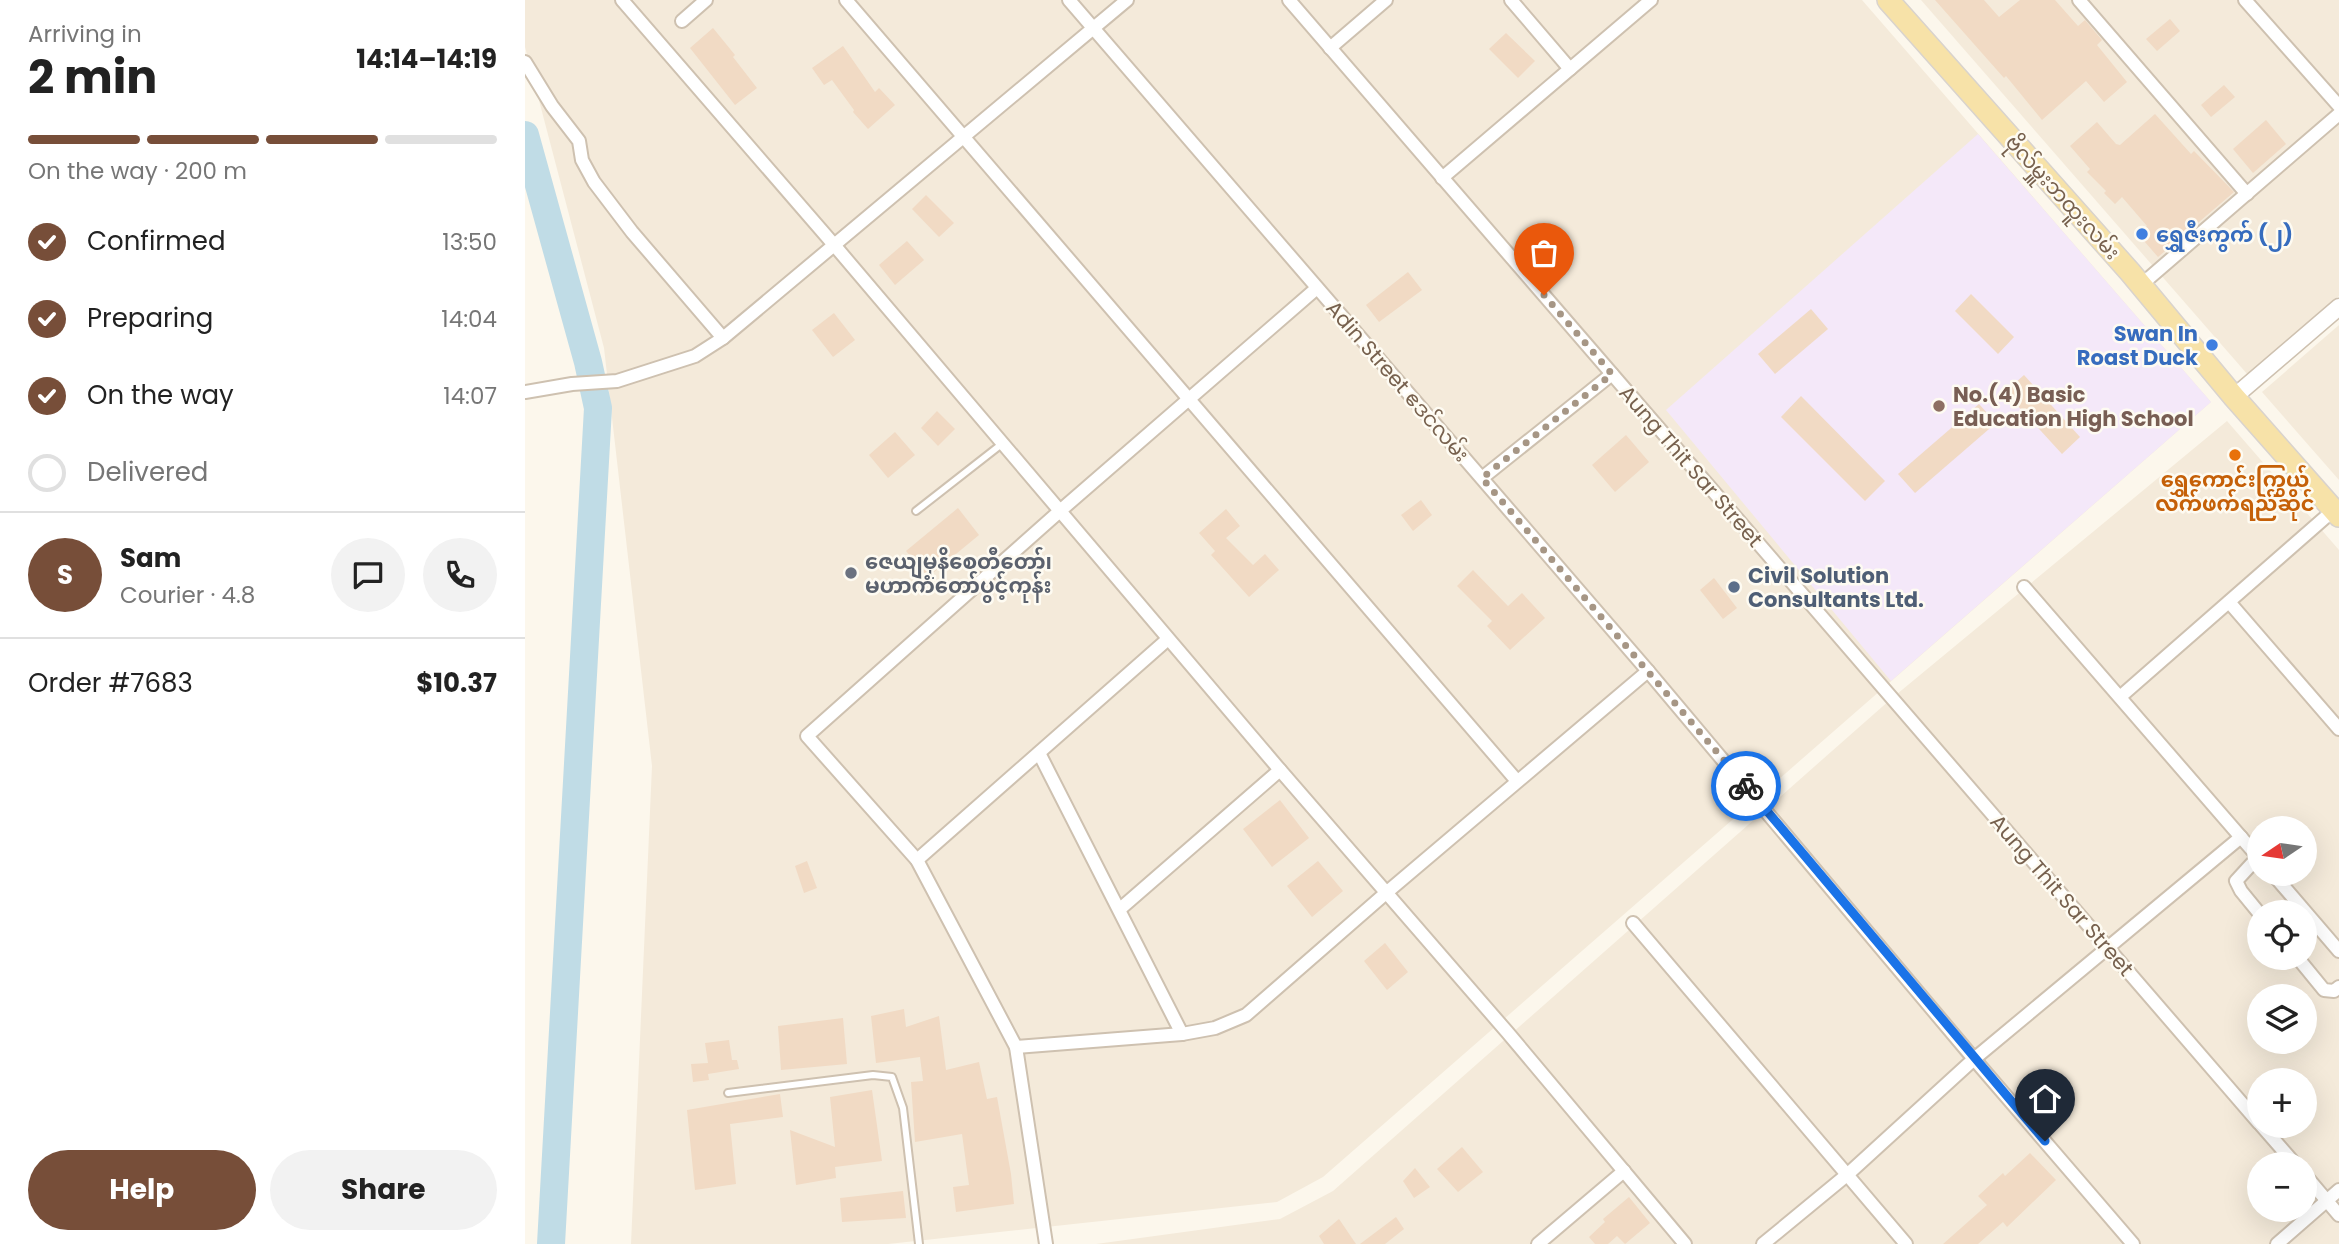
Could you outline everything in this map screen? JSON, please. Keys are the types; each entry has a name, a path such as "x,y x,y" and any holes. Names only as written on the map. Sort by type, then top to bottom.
{"main road":[{"name":"ဗိုလ်မှူးဘထူးလမ်း","path":"1888,0 2141,285 2234,397 2337,510"}],"street":[{"path":"622,0 1061,510 1685,1244"},
{"path":"682,21 706,0"},
{"path":"846,0 1517,782"},
{"name":"Adin Street ဧဒင်လမ်း","path":"1069,0 1648,671 2133,1244"},
{"path":"525,392 572,384 617,382 695,356 723,338 1127,0"},
{"name":"Aung Thit Sar Street","path":"1289,0 2247,1109"},
{"path":"1331,48 1386,0"},
{"path":"1511,0 1570,69"},
{"path":"1442,178 1570,69 1635,5 1651,0"},
{"path":"2079,0 2247,194"},
{"path":"2245,0 2339,106"},
{"path":"525,62 552,106 579,141 582,160 594,182 632,232 723,338"},
{"path":"2141,285 2339,114"},
{"path":"1046,1244 1016,1047 917,860 807,736 1061,510 1317,288"},
{"path":"2234,397 2339,307"},
{"path":"1482,478 1612,374"},
{"path":"2120,697 2337,510"},
{"path":"2024,587 2247,844"},
{"path":"2229,602 2339,729"},
{"path":"917,860 1168,639"},
{"path":"1016,1047 1182,1034 1215,1028 1245,1015 1648,671"},
{"path":"1039,753 1182,1034"},
{"path":"1119,909 1280,770"},
{"path":"1763,1244 1848,1174 1974,1059 2241,837"},
{"path":"2247,870 2236,881 2249,900"},
{"path":"2283,886 2339,951"},
{"path":"1633,923 1906,1244"},
{"path":"2308,970 2324,990 2334,991 2339,987"},
{"name":"Aung Thit Sar Street","path":"2272,1138 2284,1152"},
{"path":"1538,1244 1623,1171"},
{"path":"2317,1189 2339,1215"},
{"path":"2277,1244 2339,1190"}],"lane":[{"path":"916,511 1003,443"},
{"path":"728,1093 873,1075 892,1076 903,1108 919,1244"}],"shaded area":[{"path":"525,0 1862,0 2211,402 1323,1177 1277,1202 888,1244 631,1244 652,766 604,348 525,47"},
{"path":"1921,0 2339,0 2339,296 2248,375"},
{"name":"No.(4) Basic Education High School","path":"1978,134 2211,402 1891,681 1666,410"},
{"path":"2339,325 2339,480 2262,392"},
{"path":"2227,421 2339,550 2339,1244 1096,1244 1280,1219 1333,1191 1891,699"}],"building":[{"path":"1935,0 1984,0 1999,17 2020,0 2055,0 2078,26 2085,20 2102,40 2097,45 2127,82 2104,102 2086,81 2042,120 2006,76 2004,78"},
{"path":"2170,19 2180,31 2157,51 2146,39"},
{"path":"713,28 757,88 735,105 690,48"},
{"path":"1506,33 1535,61 1518,78 1489,49"},
{"path":"843,46 875,92 879,88 895,105 868,129 832,80 824,85 812,68"},
{"path":"2224,85 2235,97 2211,117 2201,105"},
{"path":"2155,114 2191,154 2194,151 2234,192 2158,257 2138,234 2147,226 2122,197 2115,204 2104,193 2106,191 2087,172 2090,169 2070,146 2097,122 2116,144 2120,145"},
{"path":"2266,120 2286,144 2253,173 2233,149"},
{"path":"926,195 954,223 939,237 912,209"},
{"path":"907,241 924,260 895,285 879,265"},
{"path":"1408,272 1422,290 1379,322 1366,305"},
{"path":"1971,294 2014,337 1998,354 1955,311"},
{"path":"1811,309 1828,329 1775,374 1758,354"},
{"path":"834,313 855,340 833,357 812,330"},
{"path":"2024,375 2080,437 2062,454 2005,392"},
{"path":"1801,396 1885,481 1865,501 1781,417"},
{"path":"1979,404 1996,423 1915,493 1898,474"},
{"path":"937,411 955,429 938,446 921,428"},
{"path":"895,432 915,455 888,478 869,455"},
{"path":"1626,435 1649,462 1615,492 1592,465"},
{"path":"1421,500 1432,515 1413,531 1401,515"},
{"path":"958,508 979,535 928,577 906,551"},
{"path":"1226,509 1240,526 1226,538 1253,565 1265,554 1279,570 1249,597 1211,555 1215,551 1199,533"},
{"path":"1473,570 1508,606 1522,593 1545,618 1510,650 1487,626 1492,621 1457,586"},
{"path":"1714,578 1737,608 1723,619 1700,590"},
{"path":"1280,800 1309,838 1272,867 1243,829"},
{"path":"807,861 817,888 804,893 795,866"},
{"path":"1318,861 1343,891 1312,917 1287,886"},
{"path":"1385,943 1408,972 1387,990 1364,961"},
{"path":"904,1009 906,1027 939,1016 946,1070 979,1062 987,1099 997,1097 1014,1204 956,1212 953,1187 969,1185 962,1134 915,1142 911,1082 923,1081 920,1057 876,1063 871,1016"},
{"path":"843,1018 847,1064 781,1070 778,1026"},
{"path":"729,1040 732,1060 737,1060 739,1069 708,1074 709,1080 693,1082 691,1064 708,1063 705,1043"},
{"path":"872,1090 882,1161 835,1167 836,1178 796,1185 790,1130 835,1147 830,1097"},
{"path":"780,1094 783,1117 730,1124 736,1184 695,1190 687,1110"},
{"path":"1462,1147 1483,1172 1458,1192 1437,1169"},
{"path":"2030,1153 2056,1180 2007,1227 2003,1222 1978,1244 1943,1244 1987,1205 1978,1196"},
{"path":"1415,1168 1430,1187 1414,1198 1403,1181"},
{"path":"903,1191 906,1218 842,1222 840,1198"},
{"path":"1629,1197 1650,1223 1625,1244 1617,1236 1608,1244 1595,1244 1589,1237 1605,1222 1603,1219"},
{"path":"1396,1217 1404,1229 1385,1244 1360,1244"},
{"path":"1339,1219 1356,1244 1324,1244 1319,1236"}],"waterway":[{"path":"525,135 588,362 598,408 551,1244"}],"way so far":[{"path":"1544,295 1612,374 1482,478 1746,786"}],"place":[{"name":"ရွှေဇီးကွက် (၂)","path":"2142,234"},
{"name":"Swan In Roast Duck","path":"2212,345"},
{"name":"No.(4) Basic Education High School","path":"1939,406"},
{"name":"ရွှေကောင်းကြွယ် လက်ဖက်ရည်ဆိုင်","path":"2235,455"},
{"name":"ဇေယျမုနိစေတီတော်၊ မဟာကံတော်ပွင့်ကုန်း","path":"851,573"},
{"name":"Civil Solution Consultants Ltd.","path":"1734,587"}],"route":[{"path":"1746,786 2045,1141"}]}
